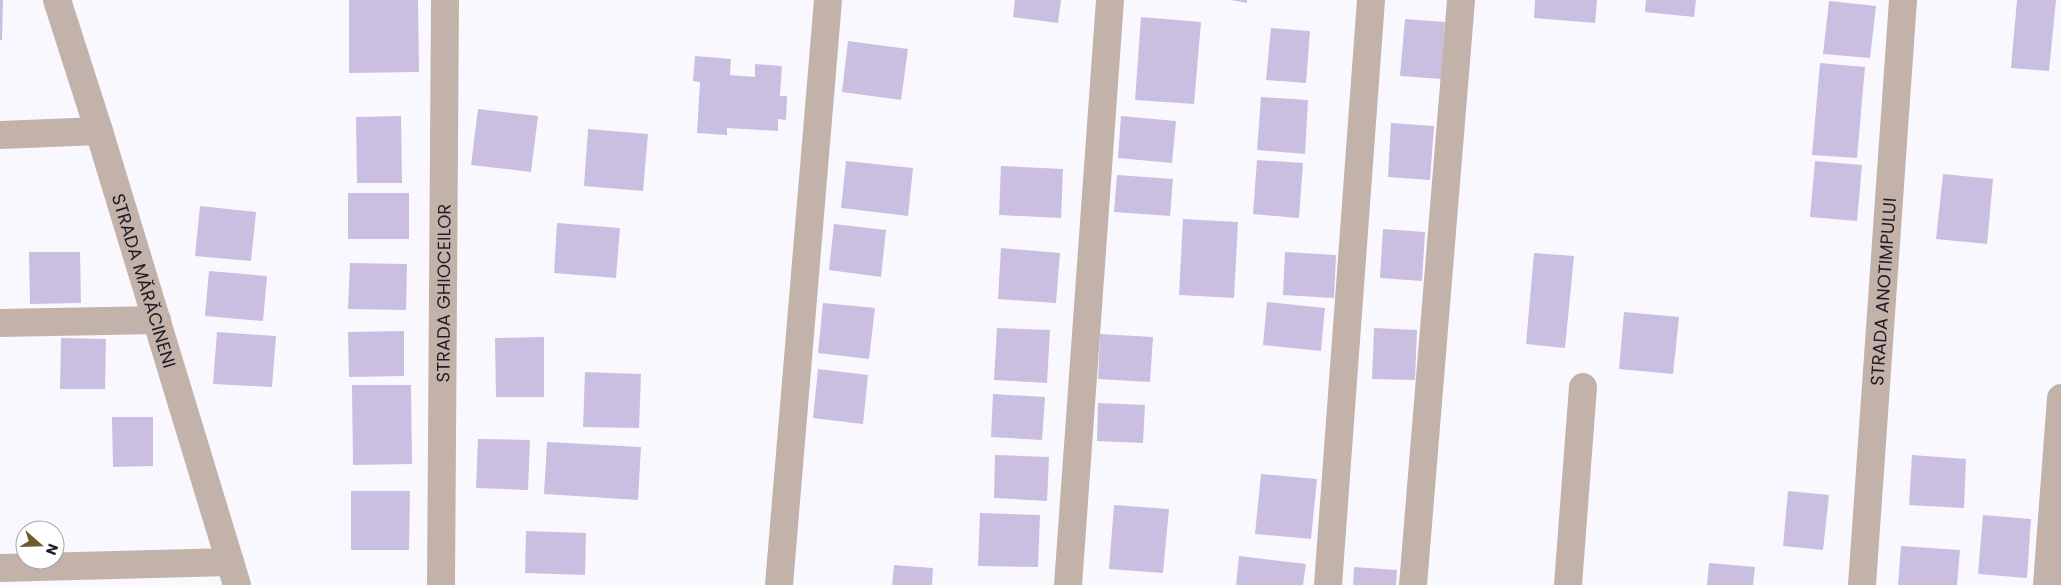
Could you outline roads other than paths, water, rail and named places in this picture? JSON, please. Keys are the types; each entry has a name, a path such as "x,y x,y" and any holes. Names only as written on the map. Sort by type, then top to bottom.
{"street":[{"name":"STRADA MĂRĂCINENI","path":"0,568 233,573 100,131 58,0"},
{"name":"STRADA GHIOCEILOR","path":"442,585 445,0"},
{"path":"779,585 828,0"},
{"path":"1068,585 1110,0"},
{"path":"1328,585 1371,0"},
{"path":"1413,585 1462,0"},
{"name":"STRADA ANOTIMPULUI","path":"1862,585 1903,0"},
{"path":"0,135 100,131"},
{"path":"0,323 157,320"},
{"path":"1568,585 1583,388"},
{"path":"2047,585 2061,398"}]}
